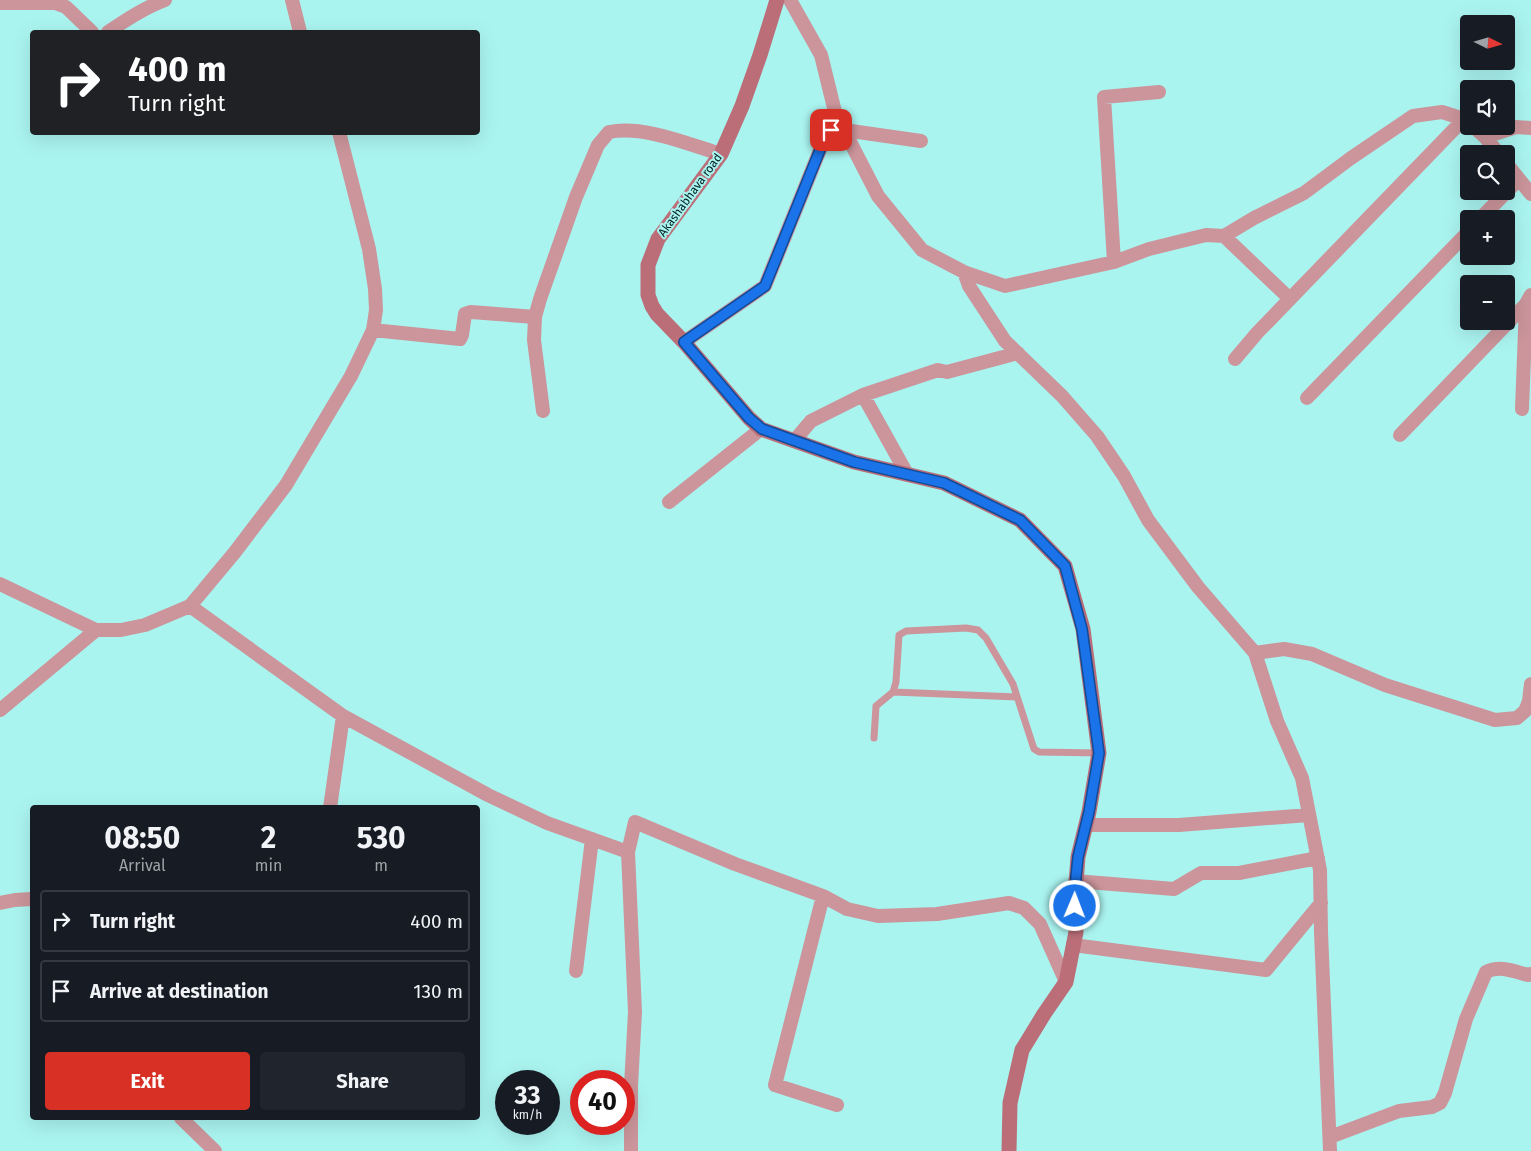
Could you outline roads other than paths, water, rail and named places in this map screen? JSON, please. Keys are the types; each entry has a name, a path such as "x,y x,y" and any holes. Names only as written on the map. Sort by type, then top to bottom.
{"street":[{"path":"111,30 151,5 165,0"},
{"path":"292,0 300,30"},
{"name":"Akashabhava road","path":"778,0 742,106 721,154 658,239 648,265 648,295 657,314 684,342 749,418 762,429 854,462 944,483 1020,520 1065,566 1082,629 1099,753 1089,812 1078,857 1076,932 1066,982 1022,1050 1010,1103 1009,1151"},
{"path":"790,0 821,55 841,125 878,196 922,250 964,272 1005,286 1114,262 1149,249 1206,235 1224,236 1254,218 1304,193 1413,116 1442,112 1460,119"},
{"path":"0,3 56,2 66,7 90,30"},
{"path":"1114,262 1104,97 1159,92"},
{"path":"841,125 921,141"},
{"path":"684,342 765,286 824,140 841,125"},
{"path":"1492,145 1485,137 1516,127 1531,128"},
{"path":"543,410 534,340 535,317 576,197 598,145 609,132 636,130 721,154"},
{"path":"1235,359 1257,333 1460,131"},
{"path":"0,584 96,630 134,628 190,606 235,552 286,485 351,376 373,330 376,310 375,289 368,248 340,135"},
{"path":"1515,174 1531,194"},
{"path":"1489,210 1519,179"},
{"path":"1224,236 1290,300"},
{"path":"1307,398 1460,240"},
{"path":"964,272 968,286 1005,341 1062,396 1097,436 1124,476 1148,520 1198,587 1255,653 1277,721 1302,778 1320,870 1330,1144 1399,1111 1432,1107 1440,1103 1445,1093 1466,1019 1486,972 1494,968 1503,968 1528,975 1531,974"},
{"path":"1522,409 1528,300"},
{"path":"1400,434 1528,300"},
{"path":"373,330 460,339 465,314 471,312 535,317"},
{"path":"794,441 811,421 863,395 938,370 947,372 1018,353"},
{"path":"863,395 907,474"},
{"path":"669,502 762,429"},
{"path":"190,606 343,716 488,794 547,823 628,852"},
{"path":"0,710 96,630"},
{"path":"1255,653 1284,649 1312,654 1385,685 1495,720 1517,718 1525,711 1529,701 1531,684"},
{"path":"330,805 343,716"},
{"path":"1086,825 1179,825 1309,814"},
{"path":"631,1151 631,1086 635,1012 628,852 635,822 735,864 823,896 847,909 878,916 937,914 1009,903 1024,908 1040,924 1066,982"},
{"path":"576,971 592,839"},
{"path":"1076,881 1174,889 1201,873 1240,873 1318,858"},
{"path":"823,896 775,1086 837,1104"},
{"path":"0,903 30,899"},
{"path":"1074,945 1266,970 1321,903"},
{"path":"184,1120 215,1151"}],"lane":[{"path":"874,738 876,706 893,692 896,682 899,635 906,631 966,628 978,630 986,638 1013,684 1034,749 1039,752 1099,753"},
{"path":"893,692 1017,697"}]}
